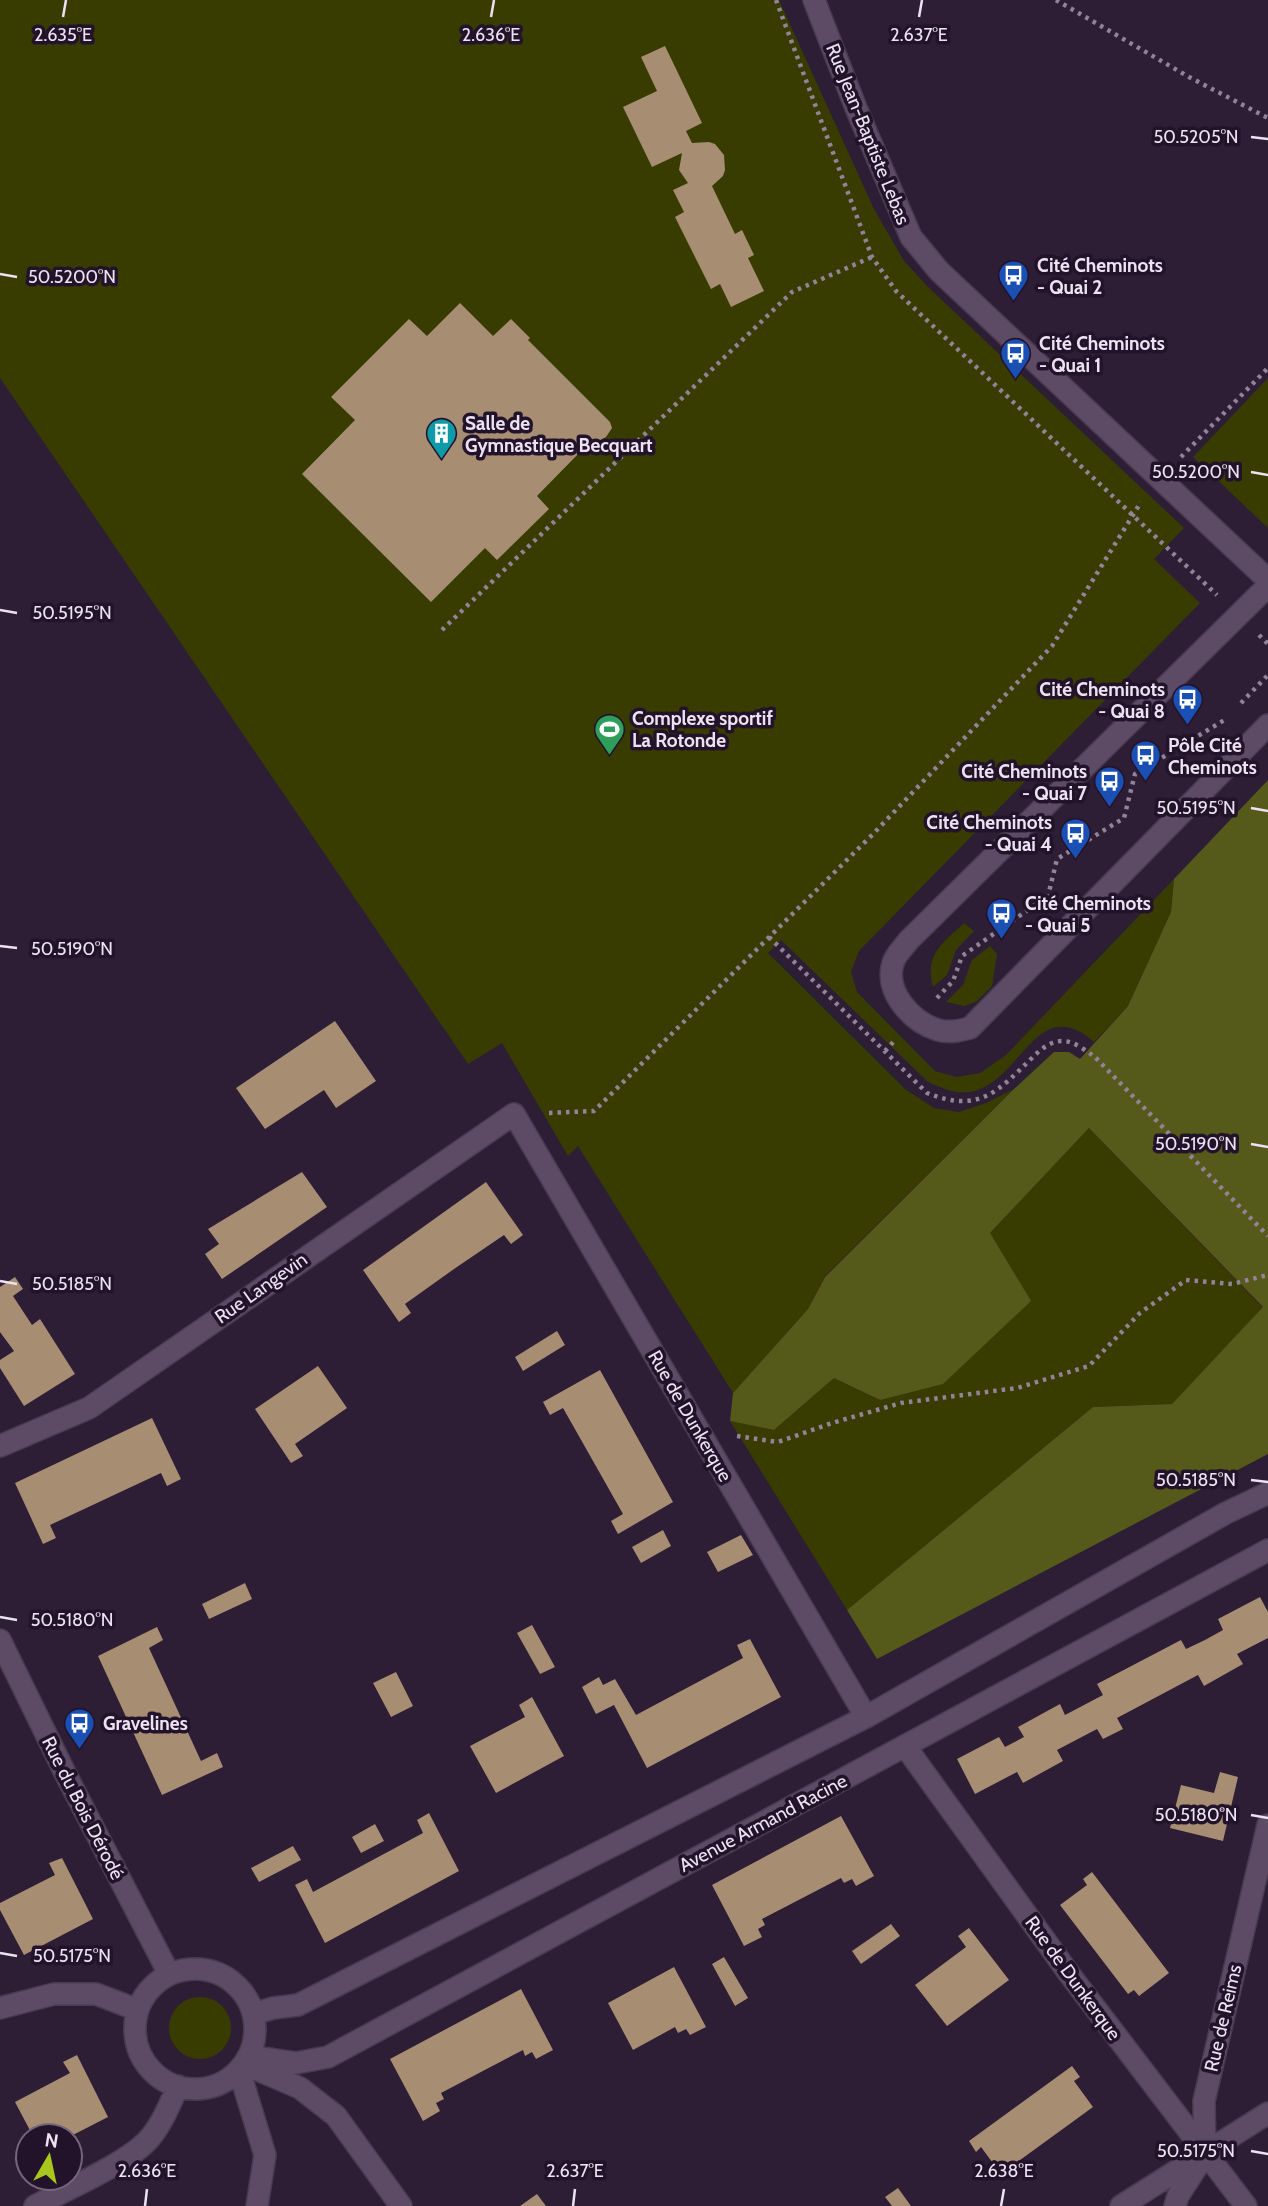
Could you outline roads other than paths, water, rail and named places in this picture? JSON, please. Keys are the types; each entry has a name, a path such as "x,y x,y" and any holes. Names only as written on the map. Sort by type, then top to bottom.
{"street":[{"name":"Rue Jean-Baptiste Lebas","path":"814,0 911,237 939,271 1268,583"},
{"path":"1268,583 909,940 893,962 892,983 902,1005 916,1019 938,1030 954,1032 970,1028 1268,725"},
{"name":"Rue de Dunkerque","path":"514,1114 866,1717"},
{"name":"Rue Langevin","path":"0,1446 89,1408 514,1114"},
{"path":"254,2014 298,2005 866,1717 1226,1513 1268,1493"},
{"name":"Avenue Armand Racine","path":"244,2063 296,2063 327,2057 1268,1550"},
{"name":"Rue du Bois Dérodé","path":"0,1640 165,1966 167,1975"},
{"name":"Rue de Dunkerque","path":"905,1746 1070,1975 1246,2206"},
{"name":"Rue de Reims","path":"1205,2154 1204,2101 1268,1825"},
{"path":"188,1969 210,1970 229,1979 245,1994 254,2014 256,2035 244,2063 221,2083 200,2088 178,2086 151,2070 142,2056 135,2025 138,2010 150,1989 167,1975 188,1969"},
{"path":"0,2008 54,1994 96,1994 138,2010"},
{"path":"244,2063 265,2155 257,2206"},
{"path":"244,2063 300,2088 337,2116 401,2206"},
{"path":"35,2206 127,2156 149,2139 178,2086"},
{"path":"1121,2206 1268,2113"},
{"path":"1175,2206 1178,2196 1205,2154"}],"place":[{"name":"Cité Cheminots - Quai 2","path":"1014,303"},
{"name":"Cité Cheminots - Quai 1","path":"1016,381"},
{"name":"Salle de Gymnastique Becquart","path":"442,461"},
{"name":"Cité Cheminots - Quai 8","path":"1188,727"},
{"name":"Complexe sportif La Rotonde","path":"609,756"},
{"name":"Pôle Cité Cheminots","path":"1145,783"},
{"name":"Cité Cheminots - Quai 7","path":"1110,809"},
{"name":"Cité Cheminots - Quai 4","path":"1075,860"},
{"name":"Cité Cheminots - Quai 5","path":"1002,941"},
{"name":"Gravelines","path":"80,1750"}]}
